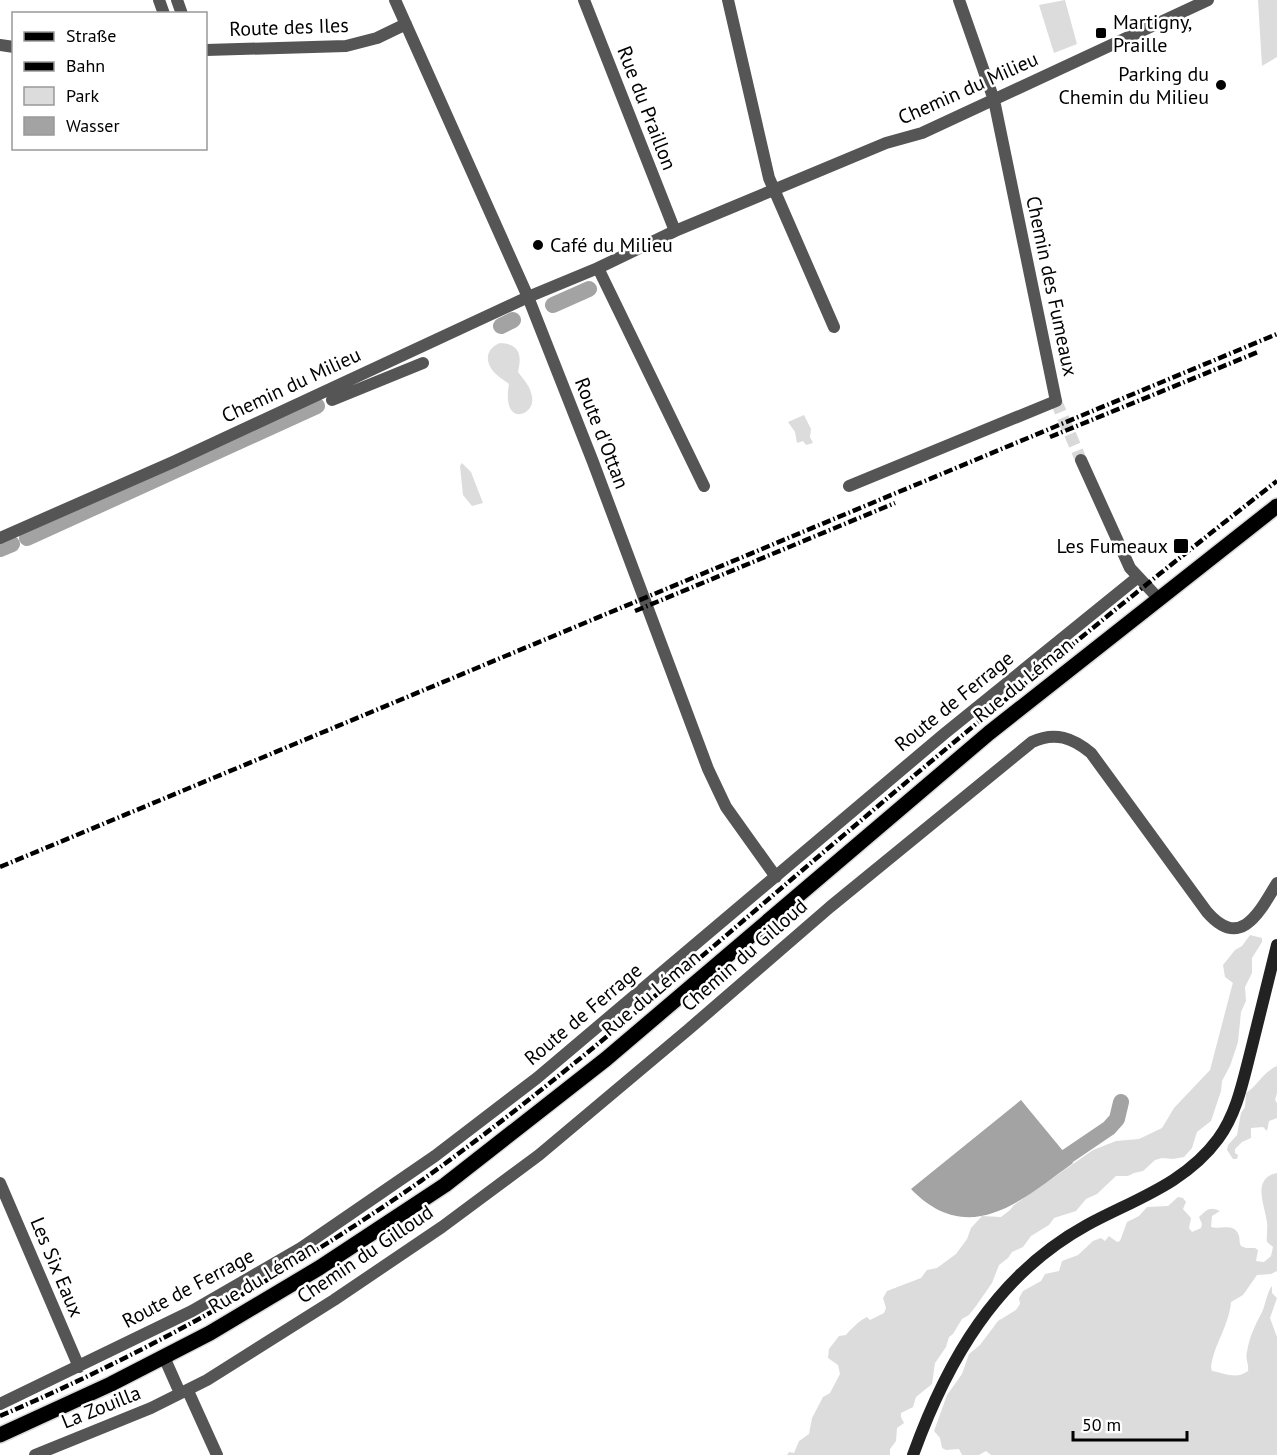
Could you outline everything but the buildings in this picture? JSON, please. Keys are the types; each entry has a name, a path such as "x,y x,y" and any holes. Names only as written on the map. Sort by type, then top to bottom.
{"main road":[{"name":"Rue du Léman","path":"0,1435 164,1357 268,1300 445,1185 518,1129 689,989 989,734 1277,506"}],"street":[{"name":"Route d'Ottan","path":"395,0 528,297 589,451 708,769 726,807 776,878"},
{"name":"Rue du Praillon","path":"584,0 675,231"},
{"path":"728,0 769,178 834,327"},
{"path":"959,0 993,100"},
{"name":"Chemin du Milieu","path":"0,538 173,462 675,231 886,143 922,133 1208,0"},
{"name":"Route des Iles","path":"207,50 346,46 377,38 406,24"},
{"name":"Chemin des Fumeaux","path":"849,486 1056,401 993,100"},
{"path":"598,268 704,486"},
{"path":"332,400 423,363"},
{"path":"1081,460 1130,568 1158,598"},
{"name":"Route de Ferrage","path":"0,1404 192,1311 301,1248 435,1156 537,1078 944,734 1138,577"},
{"name":"Chemin du Gilloud","path":"184,1392 344,1293 442,1227 539,1155 830,907 1032,742 1048,736 1065,737 1091,753 1216,922 1240,929 1247,925 1258,913 1277,883"},
{"path":"913,1455 958,1353 977,1324 1010,1286 1067,1237 1180,1176 1218,1140 1239,1096 1277,945"},
{"name":"Les Six Eaux","path":"0,1183 79,1367"},
{"path":"164,1357 217,1455"},
{"name":"La Zouilla","path":"35,1455 151,1408 184,1392"}],"green space":[{"path":"1065,0 1077,44 1054,53 1039,5"},
{"path":"1258,0 1277,0 1277,57 1262,66"},
{"path":"500,343 516,348 518,352 520,360 518,372 529,387 532,397 532,404 524,413 514,412 510,407 509,384 495,373 488,363 490,351"},
{"path":"804,415 811,429 810,437 813,443 806,445 803,441 797,443 795,432 788,422"},
{"path":"462,463 471,472 483,503 472,506 463,495 460,466"},
{"path":"1250,935 1262,938 1262,942 1252,958 1252,973 1245,987 1246,1001 1241,1012 1238,1042 1222,1081 1211,1121 1197,1132 1192,1148 1184,1157 1162,1158 1155,1160 1143,1171 1128,1176 1116,1176 1097,1194 1086,1199 1076,1211 1054,1218 1049,1225 1031,1236 1023,1247 1012,1252 999,1265 992,1283 969,1315 962,1319 949,1337 946,1347 935,1363 932,1384 916,1397 913,1407 901,1413 904,1423 897,1428 896,1441 890,1449 890,1455 787,1455 789,1452 794,1453 799,1441 809,1434 812,1418 823,1397 830,1393 840,1374 838,1365 828,1358 829,1349 839,1336 846,1335 862,1320 867,1317 870,1320 884,1313 886,1308 883,1298 887,1291 921,1278 927,1270 937,1268 956,1254 967,1239 971,1228 982,1216 1001,1217 1014,1205 1093,1150 1116,1141 1139,1139 1162,1128 1174,1108 1210,1070 1233,983 1225,977 1223,965"},
{"path":"1277,1066 1275,1100 1277,1118 1269,1121 1267,1131 1263,1127 1251,1128 1251,1138 1242,1142 1235,1149 1238,1155 1237,1159 1233,1159 1227,1150 1228,1145 1237,1135 1241,1113 1245,1107 1246,1093"},
{"path":"1277,1173 1277,1271 1257,1275 1243,1295 1231,1302 1211,1367 1212,1371 1230,1375 1244,1374 1248,1371 1249,1342 1272,1286 1272,1293 1277,1298 1270,1318 1277,1337 1277,1455 991,1455 986,1451 979,1455 962,1455 959,1449 942,1448 940,1438 934,1431 947,1395 962,1374 969,1354 980,1345 998,1321 1016,1310 1023,1291 1041,1281 1045,1274 1059,1271 1062,1261 1078,1255 1093,1241 1101,1238 1105,1241 1109,1236 1117,1242 1120,1241 1127,1222 1139,1216 1147,1207 1168,1206 1178,1197 1183,1198 1186,1202 1183,1209 1191,1218 1189,1228 1192,1232 1201,1228 1199,1217 1206,1211 1213,1209 1220,1211 1212,1216 1211,1227 1234,1229 1239,1236 1241,1246 1258,1250 1256,1261 1264,1262 1271,1256 1273,1247 1267,1242 1262,1186 1269,1176"}],"water":[{"path":"1021,1100 1073,1163 1015,1203 995,1212 974,1217 954,1215 933,1207 911,1189"}],"waterway":[{"path":"553,305 589,289"},
{"path":"501,326 513,320"},
{"path":"27,538 317,406"},
{"path":"0,549 12,544"},
{"path":"1050,1168 1109,1128 1117,1119 1121,1102"}],"tunnel":[{"path":"1056,401 1081,460"}],"railway":[{"path":"0,867 1277,334"},
{"path":"1050,437 1258,352"},
{"path":"0,1416 109,1366 215,1310 368,1217 472,1144 577,1061 1053,661 1277,481"},
{"path":"635,611 895,503"}],"place":[{"name":"Martigny, Praille","path":"1101,33"},
{"name":"Parking du Chemin du Milieu","path":"1221,85"},
{"name":"Café du Milieu","path":"538,245"},
{"name":"Les Fumeaux","path":"1181,546"}]}
